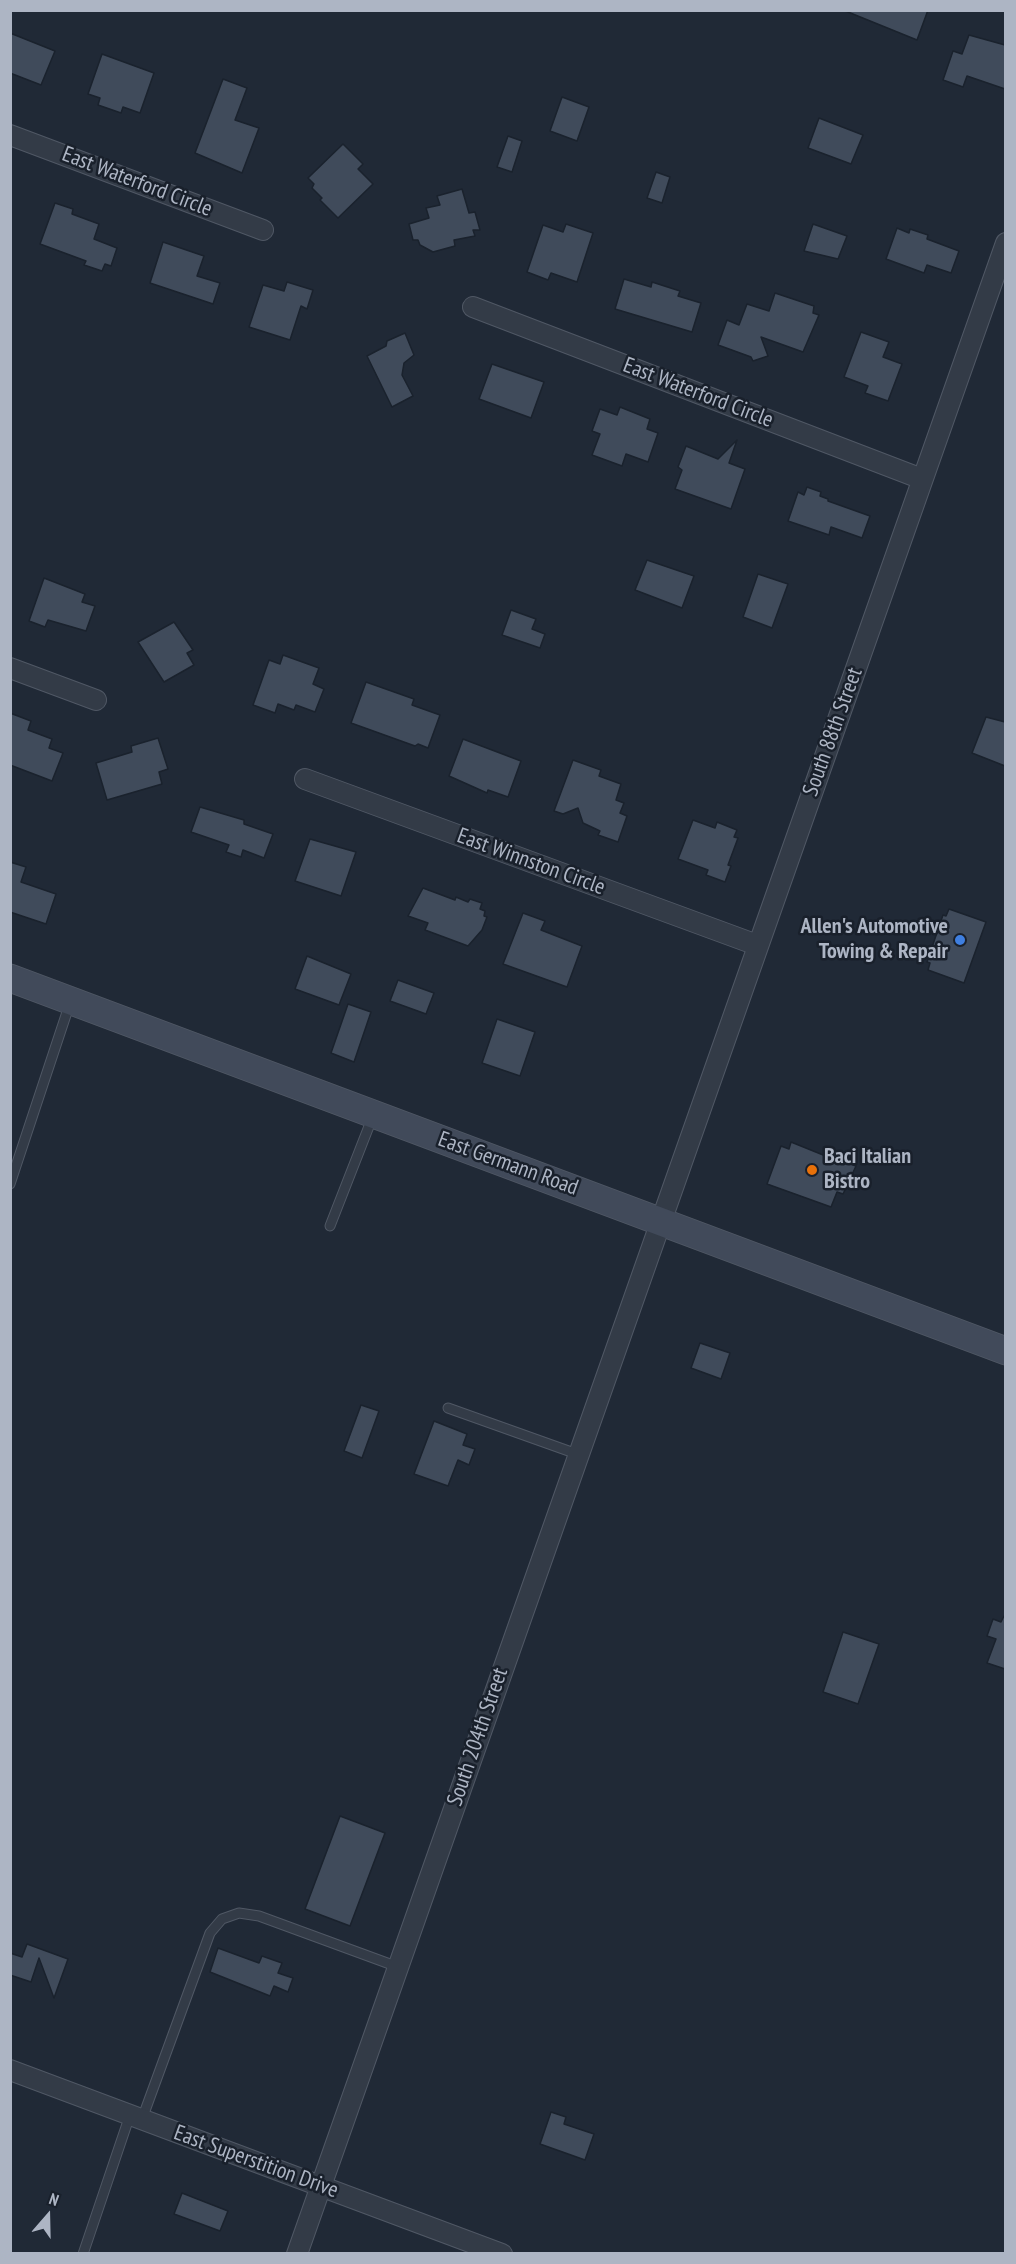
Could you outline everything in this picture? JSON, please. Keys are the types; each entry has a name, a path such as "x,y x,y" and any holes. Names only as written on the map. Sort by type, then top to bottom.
{"street":[{"name":"East Waterford Circle","path":"10,135 263,230"},
{"name":"South 88th Street","path":"660,1220 1005,243"},
{"name":"East Waterford Circle","path":"473,308 922,479"},
{"path":"10,668 96,700"},
{"name":"East Winnston Circle","path":"305,779 757,945"},
{"name":"East Germann Road","path":"10,978 1005,1351"},
{"name":"South 204th Street","path":"297,2253 660,1220"},
{"name":"East Superstition Drive","path":"10,2070 502,2253"}],"lane":[{"path":"10,1184 71,1000"},
{"path":"330,1226 374,1113"},
{"path":"448,1408 578,1454"},
{"path":"83,2253 210,1933 222,1919 239,1913 259,1916 398,1967"}],"building":[{"path":"843,10 928,10 917,40"},
{"path":"10,33 55,51 41,85 10,73"},
{"path":"969,35 1005,45 1005,89 967,76 963,87 943,80 953,51 962,54"},
{"path":"102,54 154,73 140,113 123,107 121,113 98,105 100,98 88,94"},
{"path":"223,79 247,88 235,120 259,128 242,173 195,153"},
{"path":"562,97 589,107 577,141 550,131"},
{"path":"819,118 863,135 851,164 808,148"},
{"path":"508,136 522,141 512,172 497,167"},
{"path":"343,144 363,164 358,169 373,184 338,218 320,200 322,198 312,188 314,184 308,178"},
{"path":"656,172 670,177 662,203 647,198"},
{"path":"462,189 469,213 475,212 480,230 473,230 475,236 454,240 455,246 433,252 420,245 418,240 413,240 409,224 429,218 426,208 440,205 437,196"},
{"path":"55,203 73,209 72,214 99,224 94,239 117,248 111,266 105,264 102,271 84,265 86,261 40,244"},
{"path":"566,224 593,233 577,282 551,273 548,280 527,272 543,225 563,232"},
{"path":"813,224 847,236 838,259 804,251"},
{"path":"897,228 909,233 910,229 928,235 927,239 959,251 951,273 927,265 924,273 886,259"},
{"path":"163,242 204,256 197,276 220,283 213,304 150,283"},
{"path":"624,279 651,287 652,282 680,291 678,296 701,303 692,332 615,309"},
{"path":"287,282 313,290 307,309 301,306 290,340 249,327 263,285 284,291"},
{"path":"775,293 814,306 813,313 819,315 803,352 761,337 768,356 753,361 751,357 718,345 727,320 739,325 747,304 769,311"},
{"path":"861,332 889,342 883,357 902,364 888,401 865,393 868,386 844,377"},
{"path":"405,333 414,355 404,363 402,375 413,396 392,407 367,356 386,346 387,341"},
{"path":"492,364 544,382 531,418 479,399"},
{"path":"620,407 650,419 647,429 658,433 648,462 626,454 622,466 592,455 600,434 592,431 600,409 617,415"},
{"path":"737,440 729,463 745,469 731,509 675,489 682,470 678,467 686,446 718,459"},
{"path":"807,487 821,492 820,496 828,501 870,516 862,538 831,527 829,535 788,521 798,492 804,495"},
{"path":"647,560 694,576 682,608 635,590"},
{"path":"758,574 788,584 772,628 743,617"},
{"path":"44,578 85,594 82,602 95,606 86,631 48,620 45,627 29,621"},
{"path":"511,610 536,619 532,629 545,634 540,648 502,635"},
{"path":"174,622 193,650 187,653 194,665 164,682 138,642"},
{"path":"283,655 319,668 313,684 324,689 315,712 296,705 294,710 278,704 275,713 253,705 269,660 280,664"},
{"path":"366,682 414,699 412,705 440,715 428,748 418,744 415,746 351,723"},
{"path":"10,713 31,721 28,730 52,739 49,748 63,753 52,781 10,765"},
{"path":"986,717 1005,722 1005,766 972,753"},
{"path":"158,738 168,769 159,772 162,784 107,800 96,763 132,752 131,746"},
{"path":"463,739 521,761 508,797 488,790 487,793 449,776"},
{"path":"573,760 601,770 599,776 621,784 616,800 624,803 620,813 627,816 618,842 598,835 600,831 583,823 578,808 563,814 554,811"},
{"path":"200,807 244,820 244,824 273,834 264,858 243,850 241,857 226,852 229,845 191,832"},
{"path":"693,820 715,828 717,822 737,830 734,837 738,838 728,865 731,866 725,882 706,875 708,870 678,859"},
{"path":"310,839 356,852 341,896 295,881"},
{"path":"10,862 26,867 21,882 56,894 46,924 10,912"},
{"path":"423,888 455,900 456,897 468,902 470,899 482,903 480,909 485,911 484,916 487,917 482,930 468,946 425,930 428,923 408,916"},
{"name":"Allen's Automotive Towing & Repair","path":"949,909 986,922 964,983 928,970 930,963 927,962 943,915 946,916"},
{"path":"523,913 545,921 541,930 582,946 567,987 503,964"},
{"path":"307,956 351,974 339,1005 295,989"},
{"path":"398,980 434,993 426,1014 390,1001"},
{"path":"348,1004 371,1012 354,1062 331,1053"},
{"path":"497,1019 535,1032 520,1076 482,1063"},
{"name":"Baci Italian Bistro","path":"791,1142 856,1166 843,1194 837,1192 831,1207 767,1184 781,1146 789,1149"},
{"path":"700,1343 730,1353 721,1379 691,1368"},
{"path":"361,1405 379,1411 362,1458 344,1451"},
{"path":"434,1421 467,1434 463,1445 475,1449 469,1465 458,1460 448,1486 414,1474"},
{"path":"1004,1616 1005,1669 987,1663 996,1639 987,1636 993,1619 1001,1622"},
{"path":"843,1632 879,1644 858,1704 823,1692"},
{"path":"340,1816 385,1833 350,1926 305,1909"},
{"path":"27,1944 68,1959 54,1998 39,1958 31,1982 10,1975 10,1953 22,1957"},
{"path":"218,1948 259,1963 262,1956 282,1963 278,1973 293,1978 288,1992 274,1986 270,1996 210,1972"},
{"path":"551,2112 566,2117 564,2124 594,2134 585,2160 540,2144"},
{"path":"182,2193 228,2211 220,2231 174,2214"}],"place":[{"name":"Allen's Automotive Towing & Repair","path":"960,940"},
{"name":"Baci Italian Bistro","path":"812,1170"}]}
